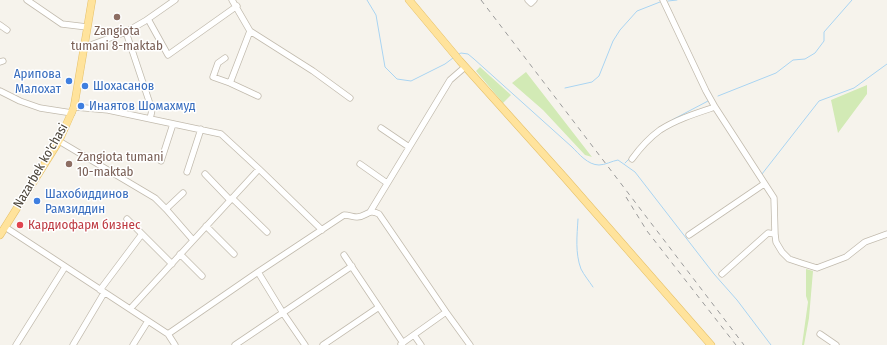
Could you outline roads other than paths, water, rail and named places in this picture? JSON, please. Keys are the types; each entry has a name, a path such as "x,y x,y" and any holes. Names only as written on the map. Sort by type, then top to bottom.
{"main road":[{"name":"Nazarbek ko'chasi","path":"0,235 59,141 73,110 92,0"},
{"path":"409,0 465,67 565,178 711,345"}],"street":[{"path":"27,0 62,24 87,27"},
{"path":"83,46 88,46 126,32 175,0"},
{"path":"232,0 237,6 250,30 313,71 350,98"},
{"path":"528,0 531,3 534,0"},
{"path":"663,0 706,91 774,198 776,242 782,252 790,259 817,268 846,256 865,242 887,234"},
{"path":"148,19 168,55 237,6"},
{"path":"0,25 6,30"},
{"path":"230,83 250,30"},
{"path":"126,32 152,110 150,119"},
{"path":"225,58 218,63 213,77 258,96"},
{"path":"168,334 344,215 358,217 370,212 450,80 465,67"},
{"path":"0,91 20,101 40,108 108,110 221,134 322,230"},
{"path":"632,158 646,142 661,130 686,117 715,107"},
{"path":"161,161 173,124"},
{"path":"381,128 409,147"},
{"path":"188,172 201,129"},
{"path":"59,141 155,198 193,240"},
{"path":"360,164 387,183"},
{"path":"130,309 259,169"},
{"path":"205,174 267,232"},
{"path":"689,236 764,184"},
{"path":"166,209 183,193"},
{"path":"370,212 379,214 470,345"},
{"path":"127,219 172,264"},
{"path":"206,226 234,254"},
{"path":"5,227 168,334 175,345"},
{"path":"722,274 768,233 775,234"},
{"path":"73,345 102,291 142,234"},
{"path":"180,254 202,276"},
{"path":"344,254 379,307 401,344 446,312"},
{"path":"235,345 352,266"},
{"path":"16,345 65,267"},
{"path":"258,272 305,345"},
{"path":"323,345 379,307"},
{"path":"133,345 148,321"},
{"path":"820,334 836,345"},
{"path":"414,335 421,345"}],"waterway":[{"path":"367,0 376,15 385,67 397,79 411,81 445,64 453,58"},
{"path":"668,1 677,0"},
{"path":"718,96 776,73 793,60 805,59 815,53 824,41 824,32 852,0"},
{"path":"565,88 592,82 599,76 613,41 620,30 637,11 660,2"},
{"path":"459,54 468,54 474,59 587,161 595,165 599,165 618,160 635,172 771,345"},
{"path":"762,174 819,101 854,88 887,64"},
{"path":"672,120 708,101"},
{"path":"625,163 630,158"},
{"path":"578,219 577,244 579,263 582,271 593,287"}],"railway":[{"path":"481,0 744,345"},
{"path":"626,197 647,231 736,345"}],"place":[{"name":"Zangiota tumani 8-maktab","path":"117,17"},
{"name":"Арипова Малохат","path":"69,81"},
{"name":"Шохасанов","path":"85,86"},
{"name":"Инаятов Шомахмуд","path":"81,106"},
{"name":"Zangiota tumani 10-maktab","path":"69,164"},
{"name":"Шахобиддинов Рамзиддин","path":"37,201"},
{"name":"Кардиофарм бизнес","path":"20,225"}]}
